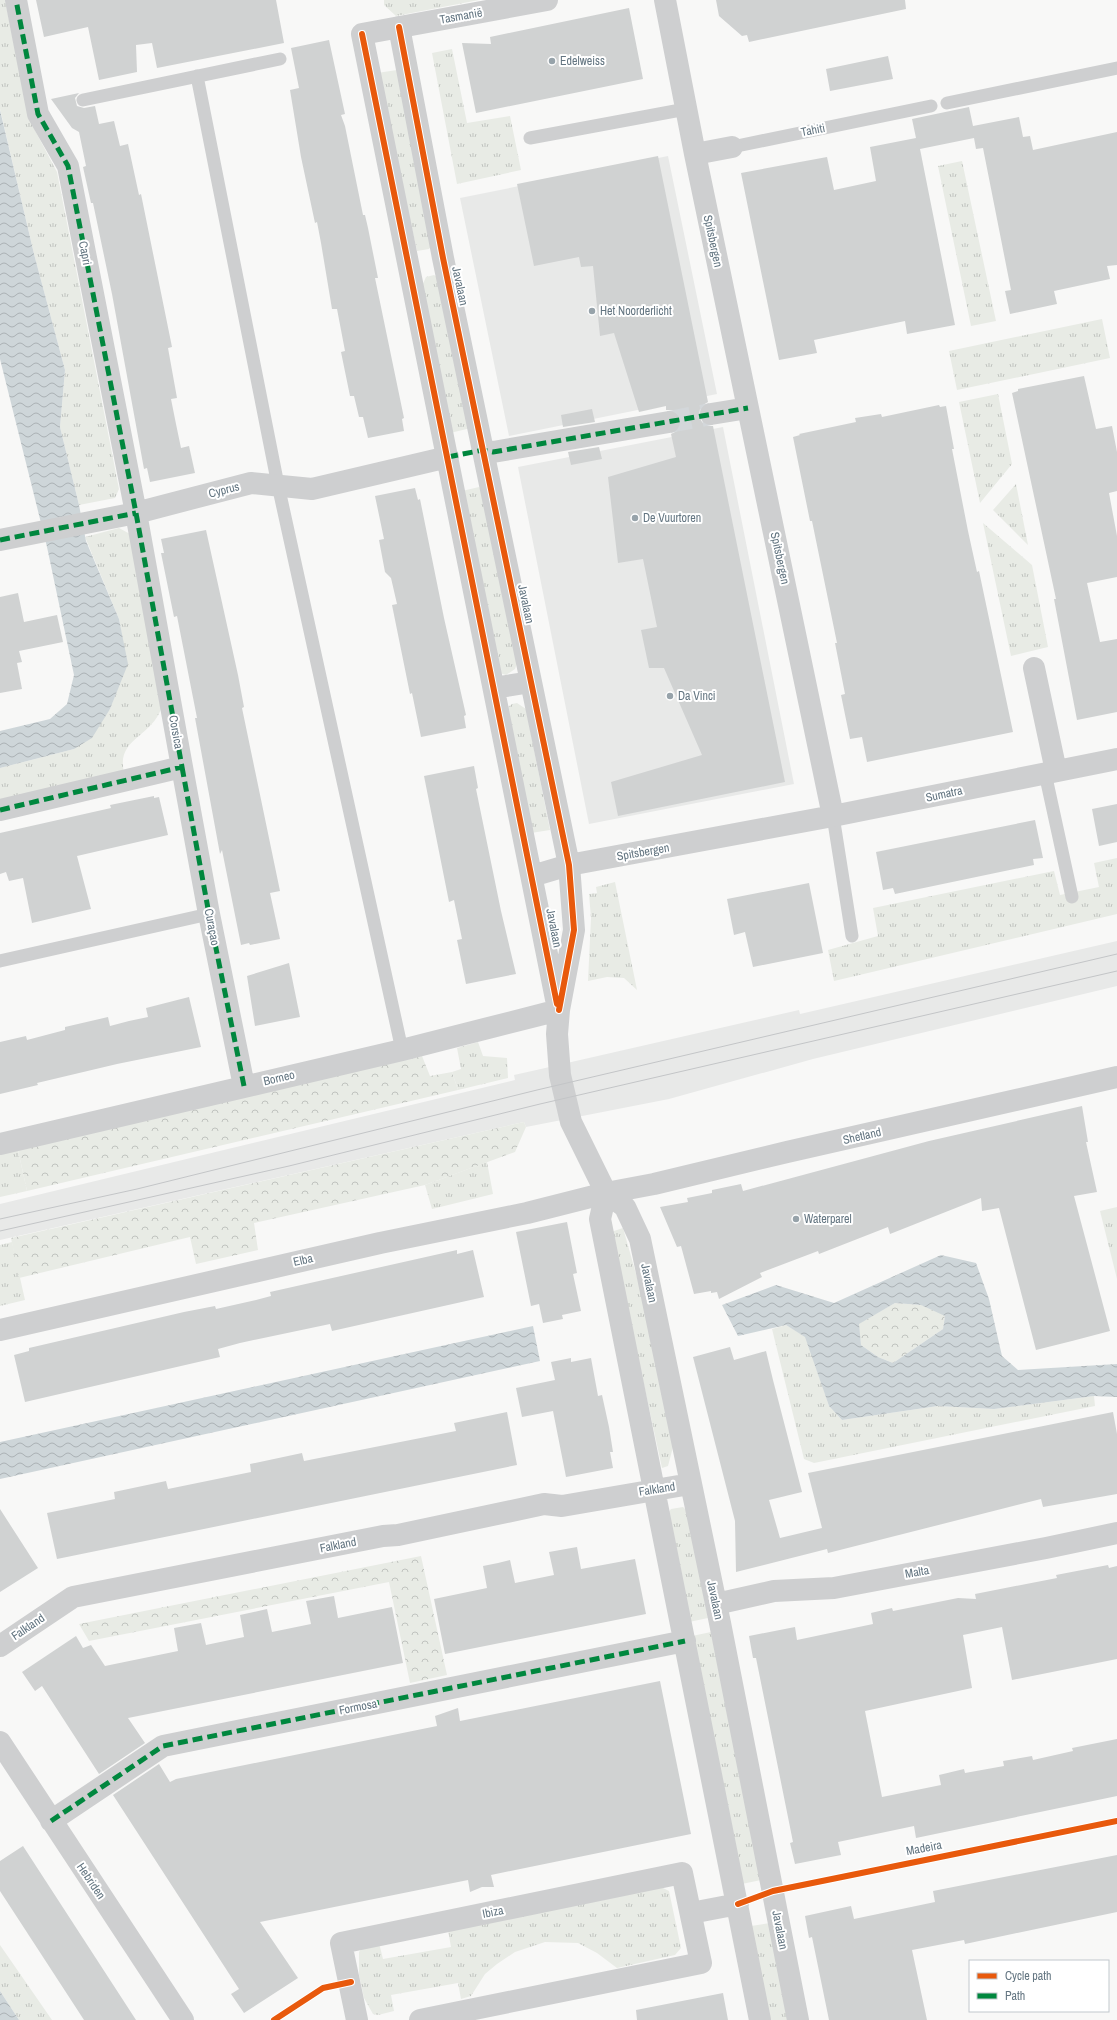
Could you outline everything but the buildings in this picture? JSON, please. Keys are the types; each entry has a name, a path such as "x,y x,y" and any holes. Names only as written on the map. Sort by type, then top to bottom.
{"street":[{"name":"Capri","path":"16,0 38,114 68,166 136,513"},
{"name":"Tasmanië","path":"399,27 547,0"},
{"name":"Spitsbergen","path":"532,876 569,865 832,816 695,154 665,0"},
{"name":"Javalaan","path":"558,1010 362,34 399,27 443,258 569,865 574,930 558,1010 557,1053 560,1075 570,1122 606,1193 625,1207 640,1239 716,1604 798,2020"},
{"name":"Tahiti","path":"695,154 732,147"},
{"name":"Javalaan","path":"409,264 443,258"},
{"path":"711,414 748,408"},
{"path":"484,450 493,452 669,422"},
{"name":"Cyprus","path":"0,540 136,513 252,483 312,489 448,457"},
{"name":"Corsica","path":"136,513 182,767"},
{"path":"1034,668 1051,772"},
{"path":"494,688 531,682"},
{"name":"Sumatra","path":"832,816 1117,758"},
{"path":"0,810 182,767"},
{"name":"Curaçao","path":"182,767 209,914 244,1086"},
{"name":"Borneo","path":"0,1144 402,1050 558,1010"},
{"name":"Shetland","path":"606,1193 654,1184 787,1152 1117,1077"},
{"path":"606,1193 600,1218 760,2020"},
{"name":"Elba","path":"0,1330 380,1243 527,1213 606,1193"},
{"name":"Falkland","path":"0,1646 73,1597 383,1536 398,1535 544,1504 562,1506 690,1484"},
{"name":"Malta","path":"716,1604 774,1591 834,1588 1117,1533"},
{"name":"Formosa","path":"51,1821 163,1746 685,1641"},
{"name":"Hebriden","path":"0,1742 183,2020"},
{"name":"Ibiza","path":"357,2020 341,1943 682,1873 701,1963 420,2020"},
{"path":"691,1913 738,1904"}],"lane":[{"path":"83,100 280,59"},
{"path":"947,103 1117,68"},
{"path":"197,76 278,485 402,1050"},
{"name":"Tahiti","path":"732,147 930,106"},
{"path":"530,138 686,109"},
{"path":"1051,772 1072,897"},
{"path":"832,816 852,936"},
{"path":"0,961 209,914"}],"shaded area":[{"name":"Het Noorderlicht","path":"668,156 717,394 509,436 460,198"},
{"name":"Da Vinci","path":"723,427 794,784 589,824 518,467"},
{"path":"1117,941 1117,986 813,1059 669,1099 526,1127 524,1122 0,1240 0,1204 515,1080 514,1075 799,1010 800,1014"}],"green space":[{"path":"0,0 5,0 29,119 57,172 119,489 115,498 79,505 60,427 65,370 34,254 0,109"},
{"path":"384,0 479,0 396,16 384,5"},
{"path":"452,49 467,123 510,116 521,170 457,184 432,53"},
{"path":"397,70 433,244 429,249 417,251 377,73"},
{"path":"962,161 996,321 971,326 938,166"},
{"path":"434,275 440,279 471,428 450,433 421,288 426,277"},
{"path":"1102,319 1110,358 957,390 949,351"},
{"path":"998,394 1012,464 980,503 959,402"},
{"path":"1016,484 1028,545 993,510"},
{"path":"479,487 484,493 517,663 515,669 506,675 500,673 462,491"},
{"path":"983,523 1032,565 1048,647 1011,656"},
{"path":"119,528 130,534 161,709 150,726 130,745 125,752 123,761 124,772 0,801 0,768 74,749 110,709 127,664 119,619 85,537"},
{"path":"517,703 526,709 550,830 531,833 508,707"},
{"path":"1117,858 1117,914 834,981 828,950 878,936 873,908 1054,871 1060,895 1099,887 1094,863"},
{"path":"615,882 637,990 624,978 607,977 588,981 591,918 589,894 597,893 596,887"},
{"path":"478,1042 483,1056 507,1058 508,1078 458,1090 452,1072 461,1069 457,1048"},
{"path":"422,1056 430,1076 452,1072 458,1090 27,1191 18,1150"},
{"path":"524,1122 526,1127 515,1152 425,1185 254,1223 258,1250 196,1264 190,1237 19,1278 11,1238"},
{"path":"18,1150 27,1191 0,1197 0,1154"},
{"path":"487,1162 493,1194 432,1209 425,1185"},
{"path":"1117,1207 1117,1279 1100,1211"},
{"path":"623,1228 642,1295 673,1447 668,1466 662,1468 611,1232"},
{"path":"12,1242 25,1300 0,1306 0,1245"},
{"path":"895,1303 921,1305 945,1315 943,1329 893,1363 878,1357 861,1345 858,1324"},
{"path":"786,1325 806,1337 829,1406 842,1420 938,1406 994,1409 1094,1396 1095,1406 814,1463 804,1459 772,1329"},
{"path":"683,1507 687,1511 708,1618 689,1622 668,1513 671,1509"},
{"path":"421,1556 447,1675 410,1683 389,1582 89,1641 79,1624"},
{"path":"711,1632 761,1880 742,1884 692,1636"},
{"path":"661,1887 669,1891 681,1948 675,1955 617,1968 597,1953 578,1943 545,1942 515,1952 497,1964 485,1974 471,1996 461,1999 458,1983 391,1995 394,2011 378,2015 373,2014 364,1998 359,1975 359,1952 363,1947 379,1943 383,1959 451,1947 448,1930"},
{"path":"770,1923 790,2020 770,2020 751,1926"},
{"path":"0,1945 52,2020 19,2020 0,1991"}],"water":[{"path":"0,110 34,254 65,370 60,427 86,541 119,619 128,664 110,709 92,738 74,749 0,768 0,731 50,719 67,704 74,675 47,547 0,359"},
{"path":"941,1255 976,1263 989,1299 1002,1356 1018,1370 1117,1364 1117,1397 1094,1396 994,1409 938,1406 842,1420 829,1406 805,1337 786,1325 738,1336 722,1305 776,1285 834,1303","holes":["895,1303 921,1305 945,1316 943,1329 893,1363 878,1357 861,1345 859,1324"]},
{"path":"533,1326 540,1361 0,1479 0,1442"},
{"path":"0,1991 19,2020 0,2020"}],"tunnel":[{"path":"669,422 711,414"}],"tram line":[{"path":"0,1219 137,1189 537,1090 1117,954"},
{"path":"0,1231 289,1166 540,1104 1117,971"}],"marked path":[{"path":"0,810 182,767 136,513 68,166 38,114 16,0"},
{"path":"448,457 483,450 493,452 748,408"},
{"path":"0,540 136,513"},
{"path":"182,767 209,914 244,1086"},
{"path":"51,1821 163,1746 685,1641"}],"cycle path":[{"path":"399,27 443,258 569,865 574,930 559,1010"},
{"path":"362,34 557,1004"},
{"name":"Madeira","path":"738,1904 773,1891 1117,1821"},
{"path":"274,2020 323,1988 351,1982"}],"place":[{"name":"Edelweiss","path":"552,61"},
{"name":"Het Noorderlicht","path":"592,311"},
{"name":"De Vuurtoren","path":"635,518"},
{"name":"Da Vinci","path":"670,696"},
{"name":"Waterparel","path":"796,1219"}]}
